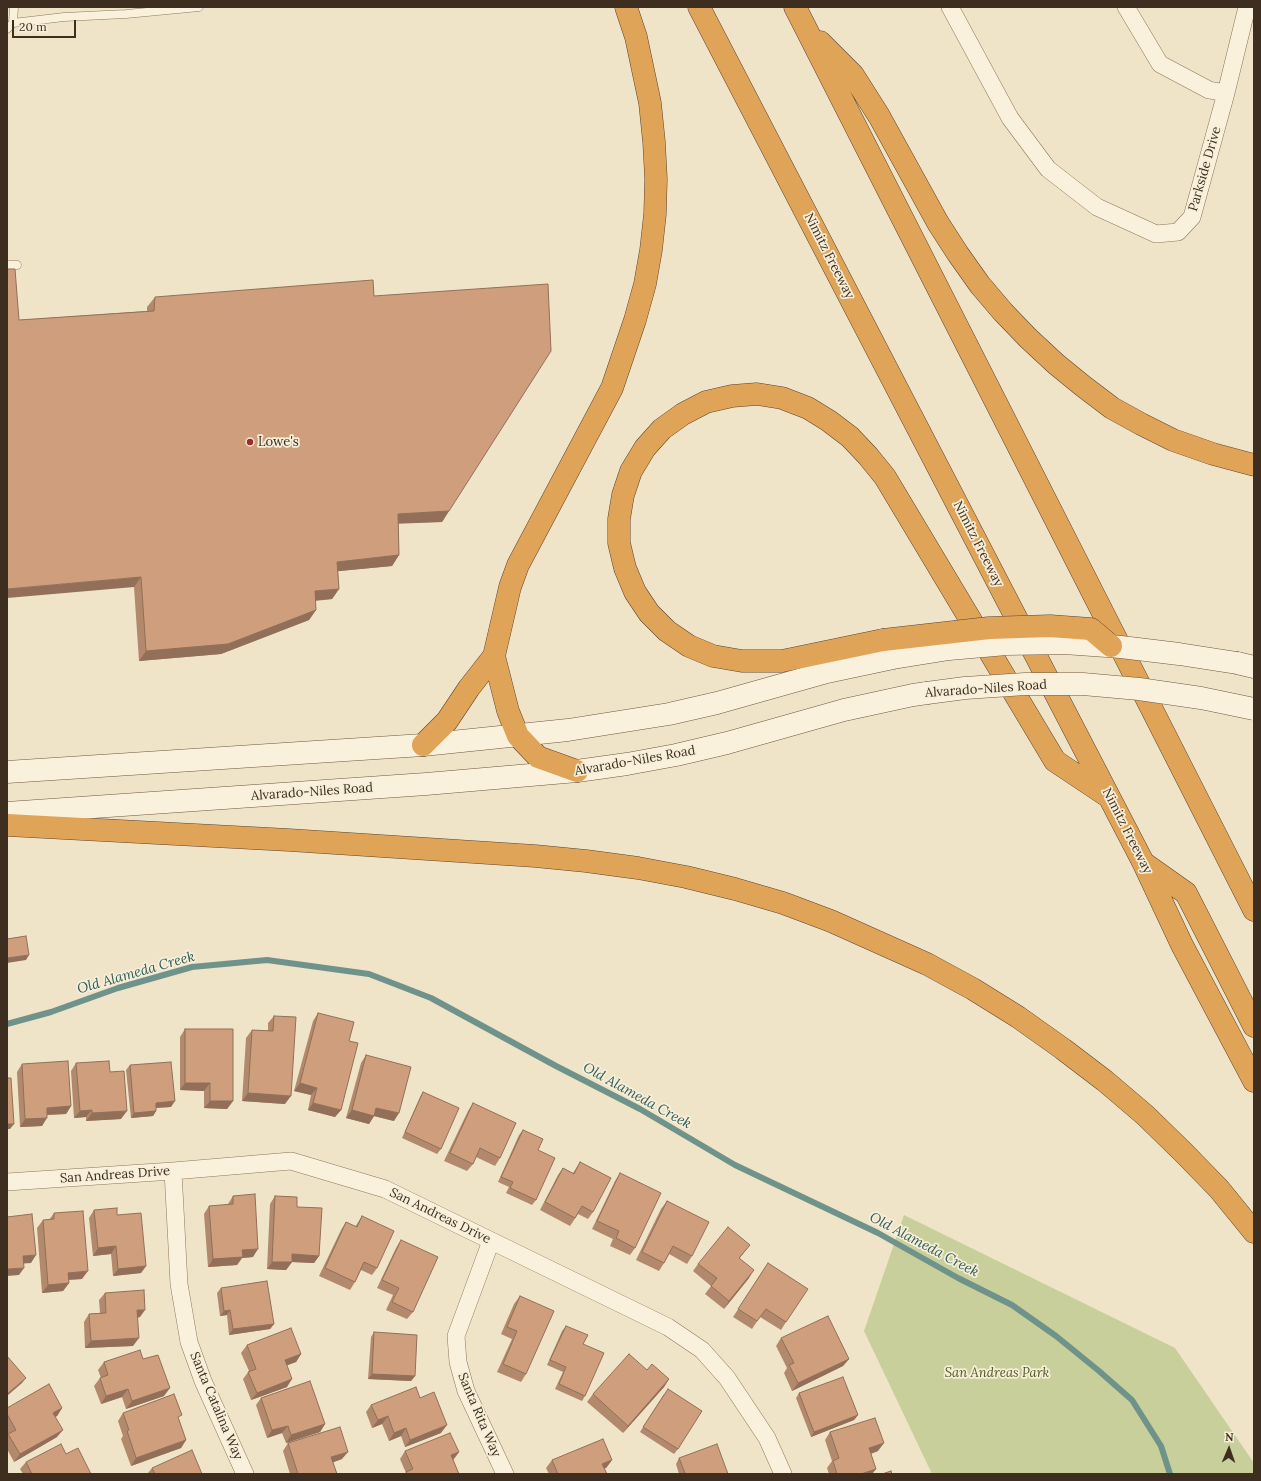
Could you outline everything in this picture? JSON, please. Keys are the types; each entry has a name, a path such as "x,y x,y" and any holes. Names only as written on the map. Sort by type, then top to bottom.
{"highway":[{"path":"423,745 447,721 469,688 494,656 510,587 518,565 612,388 629,342 645,284 655,214 656,179 654,142 650,103 644,69 636,37 626,7"},
{"name":"Nimitz Freeway","path":"699,7 1110,797 1144,864 1182,945 1254,1081"},
{"path":"795,7 1254,910"},
{"path":"806,29 853,75 879,116 938,224 980,285 1002,312 1028,338 1083,386 1112,408 1135,421 1173,440 1213,454 1254,465"},
{"path":"1110,797 1055,761 885,477 850,437 829,421 808,408 782,398 757,394 732,396 706,402 683,414 662,429 645,448 631,470 623,495 619,520 619,543 624,568 635,592 649,613 667,631 689,646 713,656 742,661 782,661 888,649 989,628 1050,626 1091,629 1111,646"},
{"path":"494,656 508,711 518,736 538,757 577,771"},
{"path":"7,825 290,840 535,856 586,861 638,868 686,877 735,889 782,903 831,921 927,964 973,989 1018,1017 1105,1081 1150,1120 1219,1189 1254,1232"},
{"path":"1144,864 1186,893 1254,1026"}],"main road":[{"path":"1111,646 1179,654 1246,665"},
{"path":"7,772 423,745 518,736 607,725 669,714 718,703 827,672 888,649"},
{"name":"Alvarado-Niles Road","path":"7,813 418,785 577,771 676,755 728,743 844,710 913,695 966,688 1025,684 1083,684 1139,689 1201,698 1254,709"}],"street":[{"name":"Parkside Drive","path":"950,7 1010,118 1048,169 1097,206 1156,234 1178,232 1192,217 1226,92 1247,7"},
{"path":"1126,7 1160,64 1209,90 1226,92"},
{"name":"San Andreas Drive","path":"7,1182 173,1172 290,1161 385,1188 668,1327 702,1350 728,1378 767,1438 783,1474"},
{"name":"Santa Catalina Way","path":"173,1172 179,1284 189,1342 203,1381 245,1474"},
{"name":"Santa Rita Way","path":"491,1241 456,1336 458,1362 466,1392 505,1474"}],"lane":[{"path":"14,7 10,26 64,17 126,14 199,7"},
{"path":"7,265 17,265"}],"green space":[{"name":"San Andreas Park","path":"904,1215 1175,1348 1254,1463 1254,1474 932,1474 864,1331"}],"building":[{"name":"Lowe's","path":"7,269 15,269 19,320 154,311 155,297 373,280 374,296 548,284 551,351 449,511 398,514 399,555 337,562 339,589 315,591 316,610 228,644 146,651 141,577 7,589"},
{"path":"26,936 29,955 7,958 7,939"},
{"path":"318,1013 354,1022 349,1041 358,1043 341,1110 313,1103 317,1088 300,1083"},
{"path":"274,1016 296,1017 291,1096 248,1093 252,1030 273,1031"},
{"path":"185,1029 233,1029 233,1101 210,1101 210,1083 185,1083"},
{"path":"366,1055 411,1067 399,1113 376,1108 374,1116 352,1110"},
{"path":"68,1061 71,1106 47,1108 47,1118 25,1119 22,1064"},
{"path":"109,1061 110,1072 124,1071 127,1111 92,1113 92,1110 80,1111 76,1063"},
{"path":"171,1062 175,1101 156,1103 156,1111 134,1113 130,1065"},
{"path":"7,1078 11,1078 14,1124 7,1124"},
{"path":"423,1092 459,1108 441,1149 405,1132"},
{"path":"473,1103 516,1123 500,1158 480,1148 473,1164 450,1153"},
{"path":"523,1130 543,1139 538,1150 555,1158 536,1200 510,1188 513,1182 501,1177"},
{"path":"580,1162 611,1178 593,1212 582,1206 575,1218 545,1202 563,1168 574,1174"},
{"path":"620,1173 661,1193 635,1248 616,1238 619,1231 597,1221"},
{"path":"255,1194 258,1249 242,1250 243,1257 213,1259 209,1206 233,1204 233,1196"},
{"path":"275,1196 297,1197 297,1207 322,1208 319,1256 292,1254 292,1262 272,1262"},
{"path":"667,1201 709,1222 692,1256 673,1246 664,1263 642,1252"},
{"path":"117,1208 117,1215 141,1213 146,1266 118,1269 116,1246 98,1248 94,1210"},
{"path":"83,1211 88,1271 68,1273 69,1283 48,1285 43,1220 54,1219 54,1213"},
{"path":"32,1214 36,1255 23,1256 24,1268 7,1269 7,1217"},
{"path":"362,1216 394,1231 377,1268 364,1262 355,1282 325,1268 346,1222 357,1227"},
{"path":"728,1227 750,1245 739,1258 754,1270 729,1301 711,1286 717,1278 698,1264"},
{"path":"401,1240 438,1257 413,1312 392,1302 399,1288 382,1280"},
{"path":"768,1263 808,1289 786,1322 766,1309 757,1321 738,1309"},
{"path":"267,1281 274,1324 233,1329 230,1310 224,1311 221,1288"},
{"path":"144,1290 145,1310 137,1310 139,1338 91,1341 89,1314 106,1313 105,1293"},
{"path":"520,1296 554,1311 526,1374 503,1364 517,1331 507,1327"},
{"path":"828,1316 849,1359 798,1383 789,1365 794,1363 781,1338"},
{"path":"566,1326 588,1335 583,1344 604,1353 585,1396 559,1384 566,1367 550,1360"},
{"path":"291,1328 301,1354 285,1360 292,1379 257,1393 248,1372 256,1369 247,1345"},
{"path":"374,1332 417,1335 415,1376 372,1374"},
{"path":"140,1350 143,1359 158,1355 170,1388 132,1401 128,1389 106,1396 100,1378 108,1375 104,1362"},
{"path":"629,1354 647,1370 652,1364 669,1379 628,1426 593,1394"},
{"path":"7,1356 26,1378 7,1394"},
{"path":"843,1377 858,1415 814,1432 799,1393"},
{"path":"310,1381 325,1424 291,1435 288,1426 272,1430 261,1398"},
{"path":"49,1384 62,1408 53,1413 63,1430 20,1454 8,1434 16,1430 7,1414 7,1408"},
{"path":"416,1387 420,1398 434,1392 447,1425 410,1440 406,1428 394,1433 388,1416 378,1420 371,1405"},
{"path":"668,1389 702,1411 678,1449 643,1427"},
{"path":"174,1394 182,1415 178,1417 186,1440 136,1458 123,1413"},
{"path":"875,1418 884,1443 869,1448 876,1469 861,1474 837,1474 833,1461 839,1458 830,1432"},
{"path":"340,1427 348,1452 331,1457 337,1474 298,1474 288,1443"},
{"path":"450,1433 459,1452 451,1455 459,1474 407,1474 406,1472 413,1469 405,1451"},
{"path":"603,1439 612,1460 602,1464 607,1474 558,1474 552,1460"},
{"path":"61,1444 66,1454 78,1448 91,1474 32,1474 26,1462"},
{"path":"717,1444 728,1474 681,1474 685,1473 679,1458"},
{"path":"192,1450 202,1474 155,1474 152,1468"},
{"path":"891,1471 892,1474 882,1474"}],"waterway":[{"name":"Old Alameda Creek","path":"7,1024 51,1012 118,988 192,967 267,960 369,974 431,998 556,1066 640,1109 735,1165 878,1233 958,1278 1012,1305 1056,1336 1132,1400 1161,1446 1170,1474"}],"place":[{"name":"Lowe's","path":"250,442"}]}
